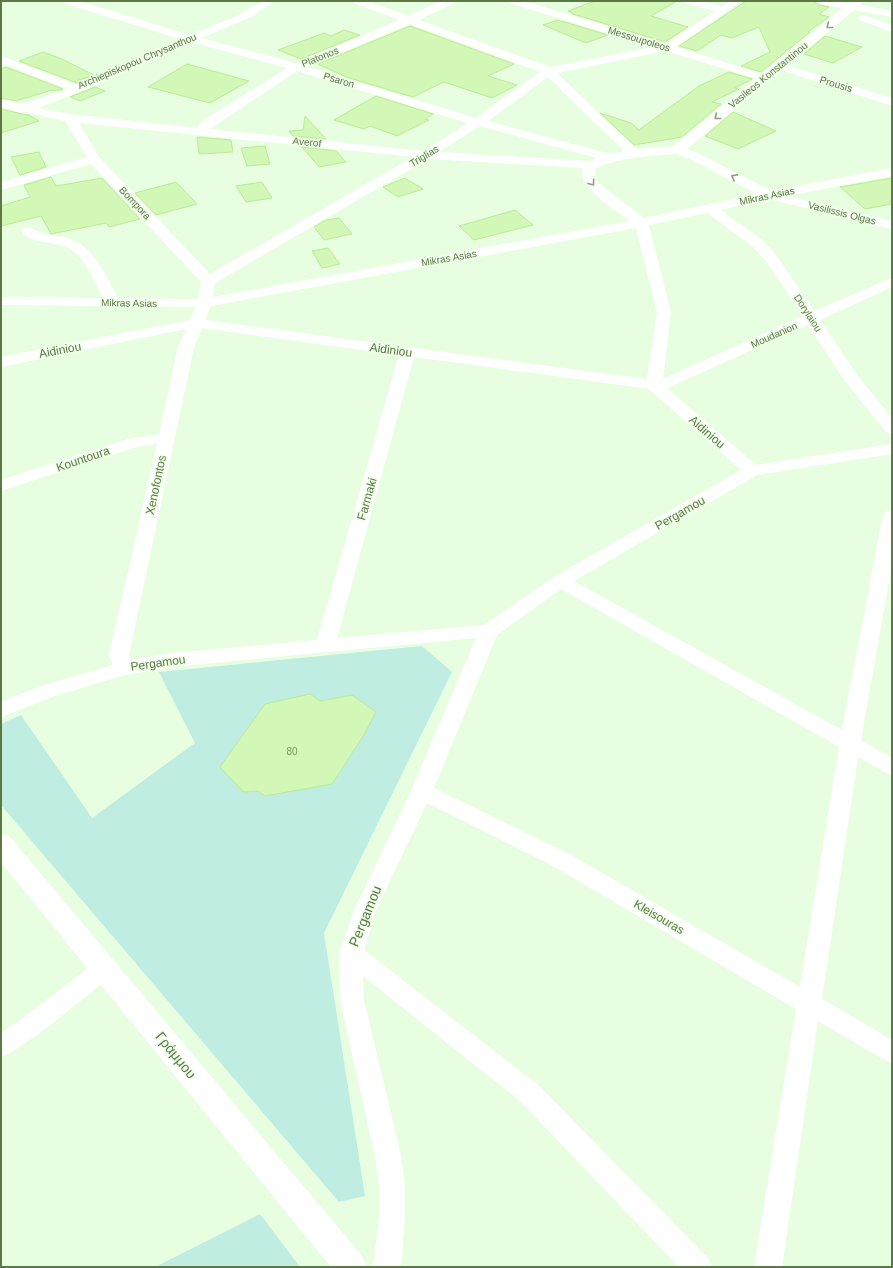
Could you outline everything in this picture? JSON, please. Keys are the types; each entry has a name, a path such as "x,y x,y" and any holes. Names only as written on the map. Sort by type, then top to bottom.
{"street":[{"name":"Psaron","path":"68,1 189,38 296,67 478,122 610,158"},
{"name":"Archiepiskopou Chrysanthou","path":"1,115 25,108 230,22 270,1"},
{"path":"358,1 549,70 634,153"},
{"name":"Platonos","path":"201,132 208,123 296,67 410,20 450,1"},
{"name":"Messoupoleos","path":"513,1 765,78"},
{"path":"688,1 724,10"},
{"path":"667,48 737,1"},
{"path":"820,1 892,14"},
{"path":"852,7 892,28"},
{"name":"Vasileos Konstantinou","path":"676,150 852,7"},
{"name":"Triglias","path":"208,281 426,155 478,122 549,70 667,48"},
{"path":"1,59 74,88"},
{"name":"Prousis","path":"780,66 892,102"},
{"name":"Averof","path":"1,103 70,118 201,132 426,155 591,165"},
{"name":"Bompora","path":"70,118 94,159 208,281"},
{"path":"655,386 664,313 641,223 610,201 593,186 588,178 588,170 591,165 610,158 634,153 676,150 694,156 769,195"},
{"path":"1,186 94,159"},
{"name":"Mikras Asias","path":"1,301 205,304 641,223 711,209 769,195 892,172"},
{"name":"Vasilissis Olgas","path":"769,195 892,225"},
{"name":"Dorylaiou","path":"711,209 756,242 769,255 851,378 892,429"},
{"path":"28,230 38,237 65,241 86,256 113,302"},
{"path":"205,304 208,281"},
{"name":"Moudanion","path":"655,386 812,319 892,282"},
{"name":"Xenofontos","path":"124,668 119,655 186,347 205,304"},
{"name":"Aidiniou","path":"1,362 196,323 655,386 752,471"},
{"name":"Farmaki","path":"325,646 408,352"},
{"name":"Kountoura","path":"1,486 134,442 166,438"},
{"name":"Pergamou","path":"1,710 48,691 124,668 181,659 489,631 560,581 752,471 892,449"},
{"path":"768,1267 850,742 892,515"},
{"path":"560,581 850,742 892,767"},
{"name":"Pergamou","path":"388,1267 392,1216 392,1186 388,1156 352,1000 351,952 366,908 422,791 489,631"},
{"name":"Kleisouras","path":"422,791 560,860 892,1052"},
{"name":"Γράμμου","path":"1,844 351,1267"},
{"path":"351,952 530,1093 698,1267"},
{"path":"1,1046 31,1026 105,968"}],"shaded area":[{"path":"422,646 452,672 324,933 365,1196 339,1202 1,805 1,724 21,715 92,818 195,743 159,672"},
{"path":"260,1214 300,1267 155,1267"}],"building":[{"path":"595,1 677,1 651,16 688,27 665,42 573,14 568,11"},
{"path":"746,1 813,1 819,5 829,7 819,14 829,17 808,32 810,32 761,72 741,66 770,52 759,27 732,38 721,35 697,51 679,46"},
{"path":"558,20 608,35 586,43 543,25"},
{"path":"410,26 514,64 488,76 517,85 492,98 444,82 413,97 346,77 318,64"},
{"path":"344,30 360,35 301,59 278,50 324,33 331,36"},
{"path":"825,36 862,47 833,63 804,54"},
{"path":"43,52 62,59 94,75 79,80 82,81 77,83 19,61"},
{"path":"187,64 249,81 210,103 148,87"},
{"path":"6,67 63,89 56,91 52,90 16,101 1,98 1,69"},
{"path":"729,72 752,79 735,88 739,89 712,102 721,104 682,137 634,145 600,113 631,123 639,130 699,86"},
{"path":"95,87 105,91 80,101 70,97"},
{"path":"376,96 433,114 425,119 429,120 397,136 370,126 364,129 334,120"},
{"path":"1,109 29,115 39,121 1,133"},
{"path":"733,112 776,131 738,149 705,136"},
{"path":"305,116 326,139 293,136 289,131 303,130"},
{"path":"197,137 231,140 233,152 199,154"},
{"path":"265,146 270,164 247,166 241,148"},
{"path":"302,147 336,151 346,162 319,167"},
{"path":"39,152 46,167 20,175 11,157"},
{"path":"51,177 56,186 102,178 140,219 109,227 106,223 51,234 41,216 1,226 1,206 30,197 24,185"},
{"path":"405,178 423,189 398,197 383,187"},
{"path":"892,178 892,204 865,209 840,187"},
{"path":"176,182 197,204 156,215 135,193"},
{"path":"262,182 272,198 246,202 236,186"},
{"path":"515,210 533,225 474,240 459,226"},
{"path":"339,218 352,234 324,240 314,227 326,220"},
{"path":"328,248 340,264 322,268 312,251"},
{"path":"310,694 320,701 352,695 376,712 365,733 332,784 265,796 258,791 244,792 220,767 265,704"}]}
